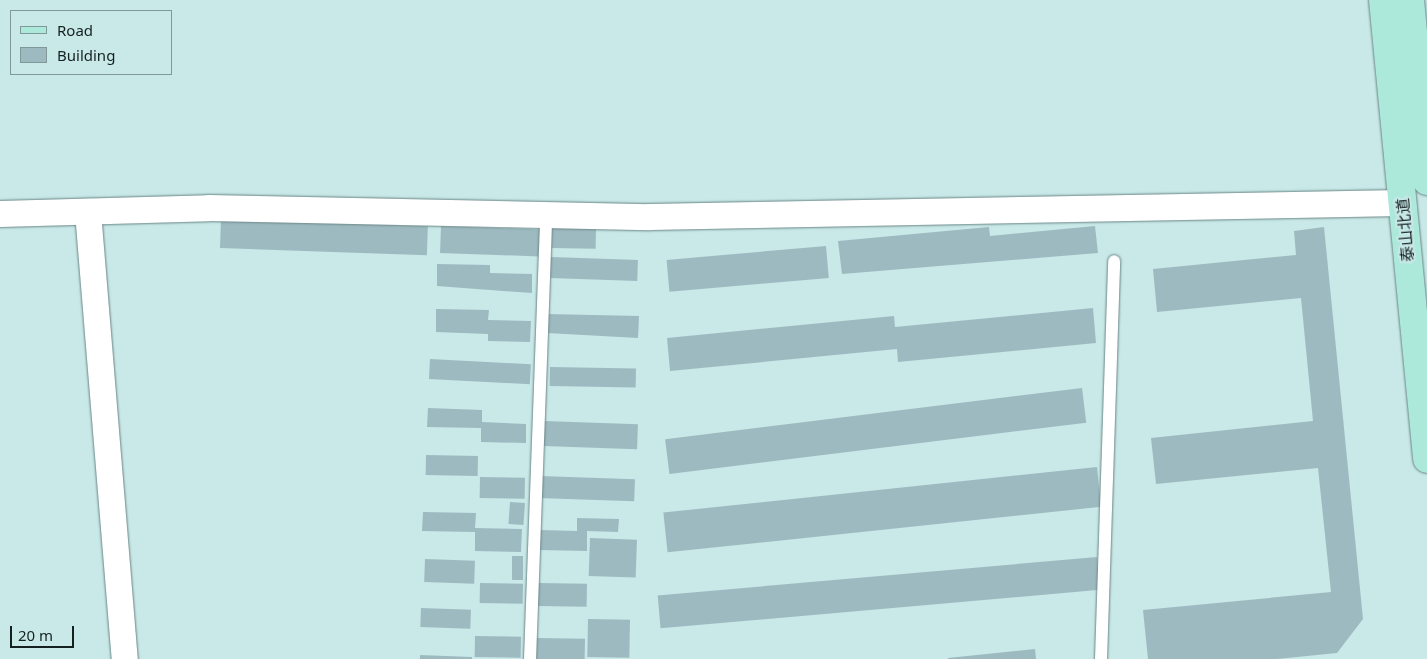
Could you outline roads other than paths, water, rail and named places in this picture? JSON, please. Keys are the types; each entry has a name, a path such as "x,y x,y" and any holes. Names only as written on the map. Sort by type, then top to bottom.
{"main road":[{"name":"泰山北道","path":"1383,0 1427,459"},
{"name":"泰山北道","path":"1410,0 1427,181"}],"street":[{"path":"0,214 209,208 650,217 1402,203"},
{"path":"88,212 126,659"}],"lane":[{"path":"530,659 546,215"},
{"path":"1101,659 1114,260"}]}
